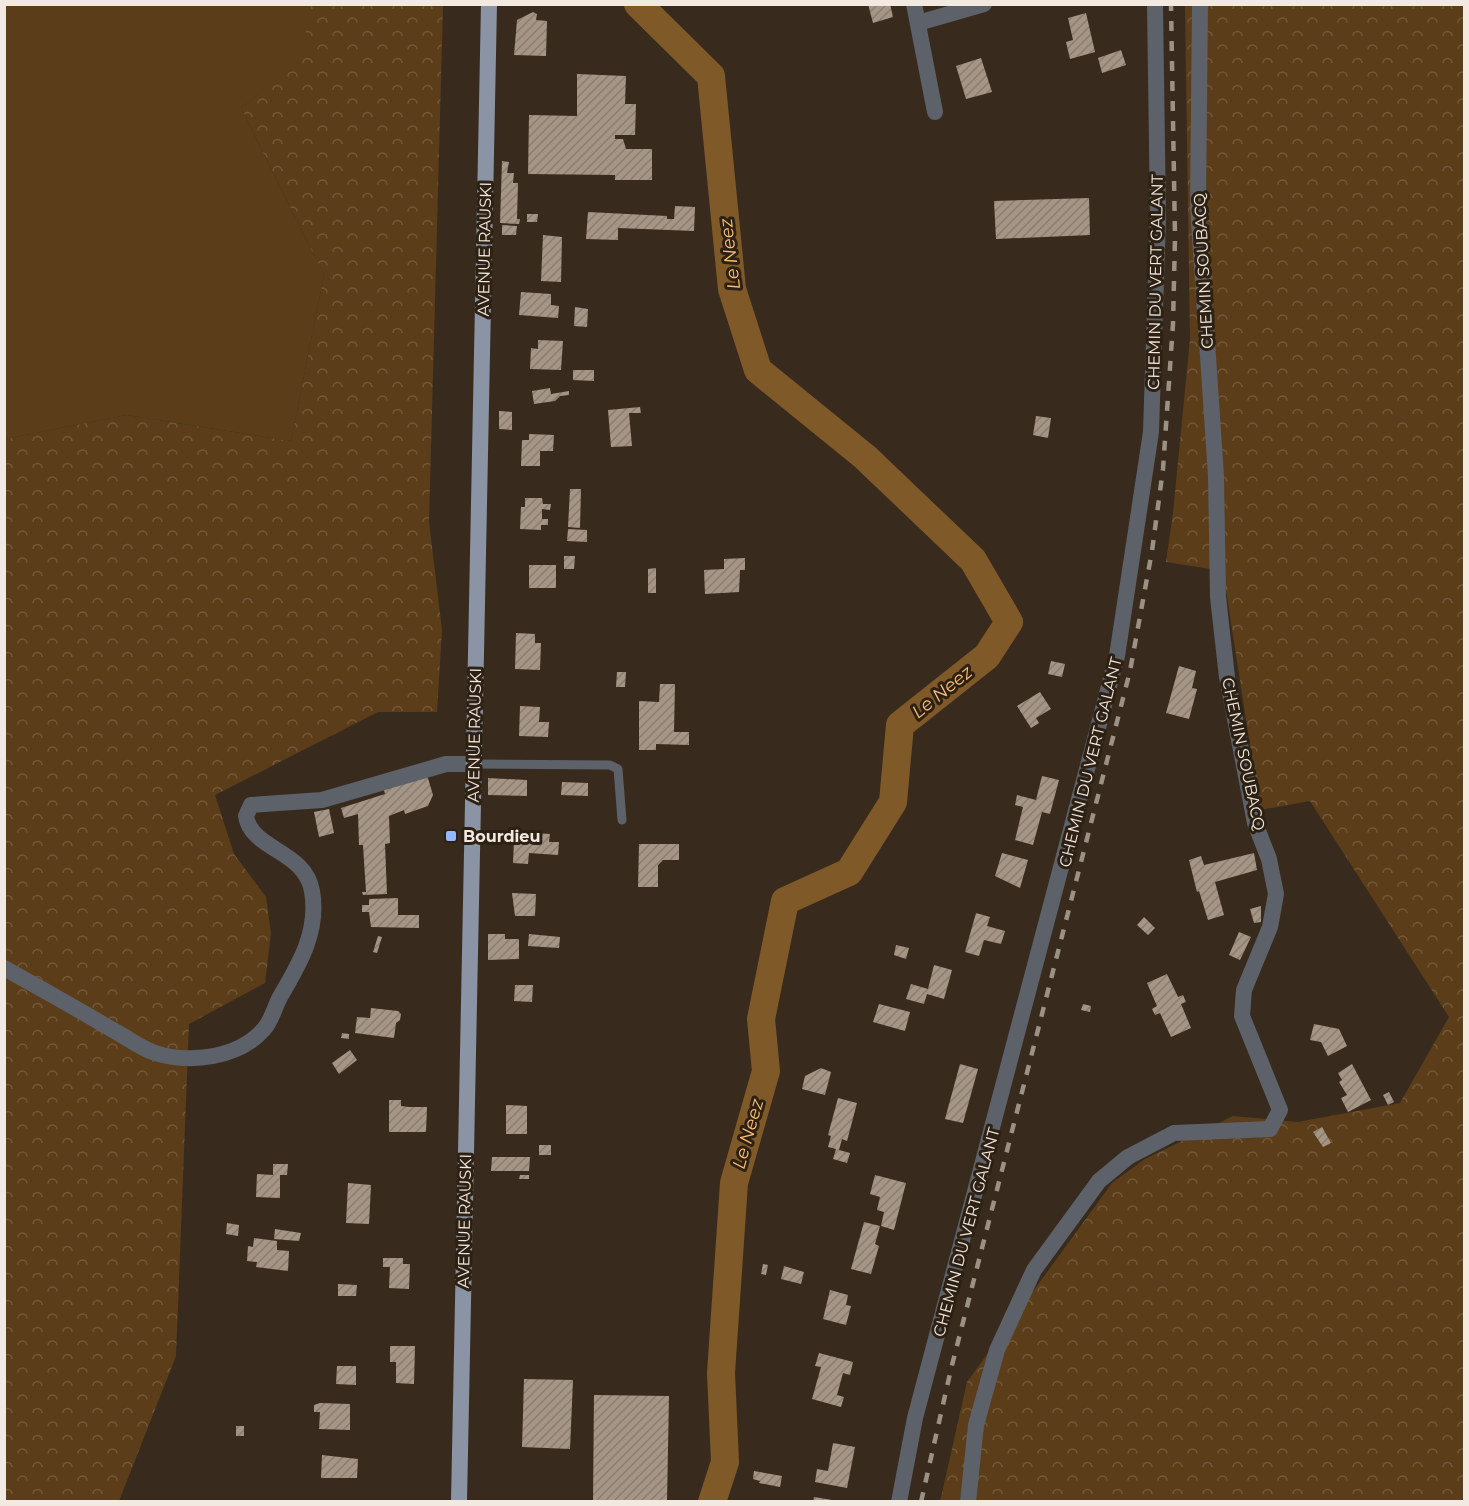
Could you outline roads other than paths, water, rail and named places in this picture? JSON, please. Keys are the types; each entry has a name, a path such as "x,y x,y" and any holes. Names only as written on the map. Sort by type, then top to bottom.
{"main road":[{"name":"AVENUE RAUSKI","path":"459,1502 489,4"}],"street":[{"path":"914,4 936,112"},
{"path":"918,22 984,4"},
{"name":"CHEMIN DU VERT GALANT","path":"899,1502 915,1418 1117,656 1151,432 1158,218 1155,4"},
{"name":"CHEMIN SOUBACQ","path":"968,1502 976,1425 997,1350 1034,1270 1099,1181 1128,1157 1174,1133 1270,1129 1280,1110 1242,1016 1244,990 1270,927 1276,894 1269,859 1256,823 1227,676 1218,597 1216,476 1198,207 1200,4"},
{"path":"4,968 153,1053 201,1059 240,1047 267,1026 300,963 313,927 314,913 310,884 306,874 293,859 250,831 246,816 251,805 322,800 446,764 474,764"}],"lane":[{"path":"474,764 610,765 618,769 621,777 622,820"}],"waterway":[{"name":"Le Neez","path":"638,4 711,76 732,289 758,370 865,457 973,560 1009,622 987,656 900,725 893,802 849,872 785,901 761,1019 766,1071 734,1183 721,1373 725,1462 712,1502"}],"railway":[{"path":"921,1502 951,1369 1130,671 1152,551 1163,469 1173,324 1175,237 1171,4"}],"place":[{"name":"Bourdieu","path":"451,836"}]}
